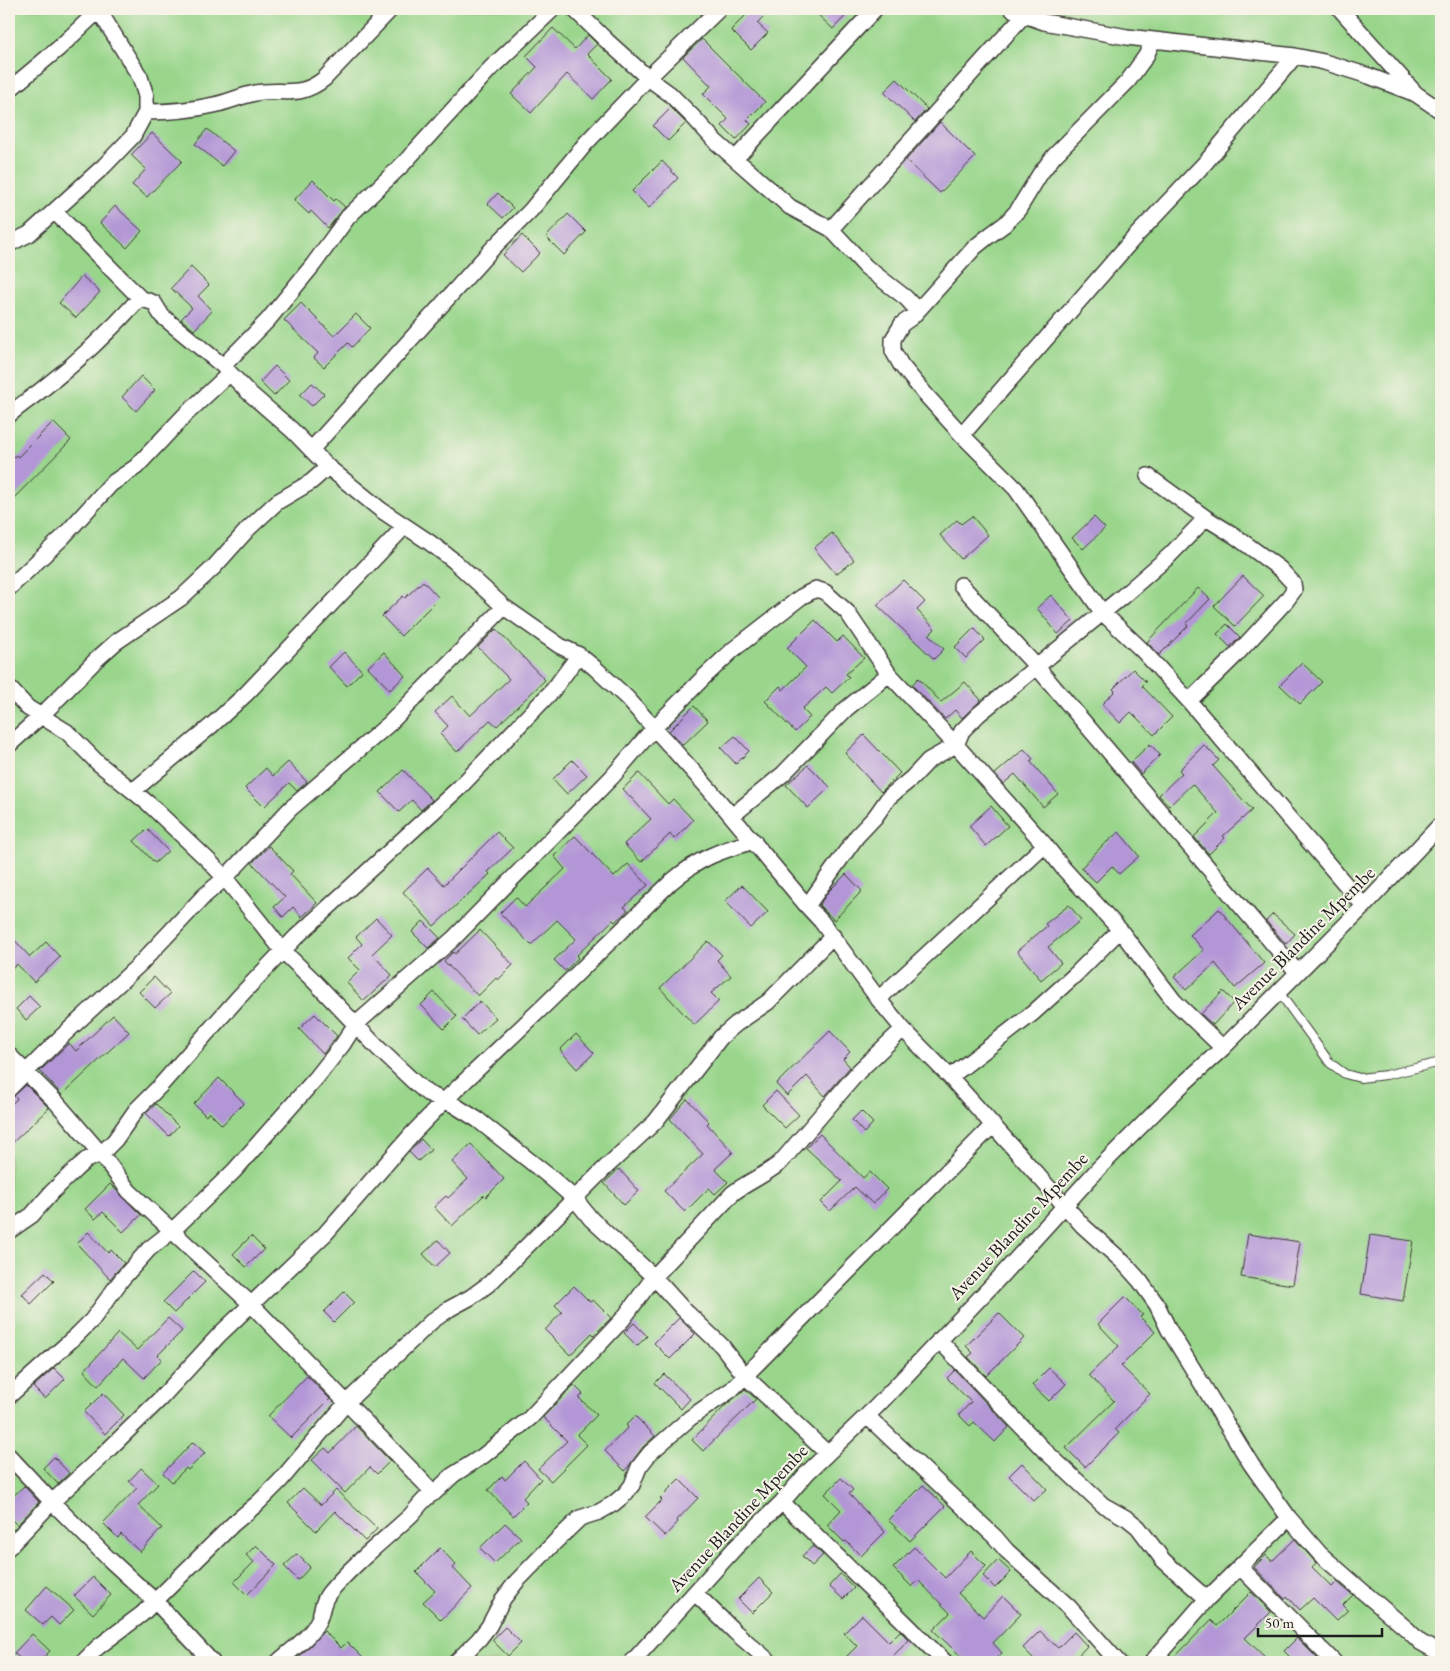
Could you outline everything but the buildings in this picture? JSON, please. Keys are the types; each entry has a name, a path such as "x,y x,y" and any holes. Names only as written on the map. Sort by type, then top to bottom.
{"street":[{"path":"146,112 168,112 212,106 254,93 295,92 313,88 324,80 391,9"},
{"path":"9,588 63,537 111,484 136,467 185,415 268,320 348,217 404,163 490,69 553,9"},
{"path":"574,9 648,78 670,94 735,159 790,207 831,229 866,267 906,298 918,310"},
{"path":"311,450 493,248 531,210 586,143 718,9"},
{"path":"735,159 875,9"},
{"path":"1340,9 1416,94"},
{"path":"9,90 59,48 98,10 140,77 146,96 146,112 133,136 55,212 29,234 9,244"},
{"path":"831,229 1018,12 1044,22 1078,29 1153,40 1295,56 1324,62 1369,76 1416,94 1441,111"},
{"path":"1153,40 1146,56 1128,81 1054,156 1040,174 1018,210 1006,224 975,247 912,317 902,324 896,333 892,346 893,351 898,361 915,382 962,435 1016,489 1102,612 1142,650 1189,702 1364,906"},
{"path":"962,435 1133,239 1206,162 1295,56"},
{"path":"55,212 140,298 154,303 162,316 226,370 292,430 328,467 381,510 453,560 504,607 560,646 579,655 627,698 754,841 833,936 903,1028 950,1077 1083,1226 1123,1262 1145,1288 1157,1305 1169,1330 1250,1464 1289,1518 1320,1554 1420,1642 1441,1654"},
{"path":"9,416 95,345 140,298"},
{"path":"9,745 42,716 116,642 181,598 214,567 248,528 277,502 310,482 328,467"},
{"path":"1148,476 1280,569 1293,583 1294,590 1286,601 1189,702"},
{"path":"807,906 857,836 889,798 929,760 956,745 962,731 974,720 1169,556 1206,518"},
{"path":"133,791 212,726 246,694 405,526"},
{"path":"961,585 1036,666 1297,972"},
{"path":"9,1396 78,1335 149,1249 172,1231 234,1171 277,1124 343,1044 355,1025 453,939 612,777 654,728 704,677 734,649 801,597 816,589 825,592 847,612 889,674 956,745 1120,930 1174,1001 1223,1048"},
{"path":"9,1088 100,999 140,964 290,809 390,724 504,607"},
{"path":"9,1231 32,1215 52,1192 86,1160 101,1154 115,1140 136,1110 296,937 459,788 553,690 579,655"},
{"path":"732,816 783,774 846,709 889,674"},
{"path":"9,688 28,708 67,732 98,763 170,824 225,878 283,951 314,980 355,1025 420,1087 427,1093 467,1112 550,1177 574,1199 592,1219 654,1277 682,1308 722,1346 745,1376 827,1453"},
{"name":"Avenue Blandine Mpembe","path":"632,1662 735,1548 782,1502 827,1453 867,1416 1000,1278 1112,1155 1279,992 1441,824"},
{"path":"9,1547 52,1502 154,1405 220,1334 326,1234 413,1133 444,1101 671,882 688,867 714,853 754,841"},
{"path":"880,1000 885,993 1045,845"},
{"path":"950,1077 1033,1013 1120,930"},
{"path":"83,1662 98,1647 156,1602 280,1481 347,1402 432,1321 490,1283 531,1240 655,1122 721,1036 768,1002 833,936"},
{"path":"278,1662 314,1627 320,1617 323,1602 342,1579 410,1516 427,1495 434,1493 453,1475 483,1456 530,1418 623,1319 654,1277 734,1193 748,1182 766,1174 780,1163 859,1071 903,1028"},
{"path":"9,1055 57,1103 101,1154 129,1191 252,1305 434,1493"},
{"path":"456,1662 489,1626 503,1599 517,1581 556,1541 580,1518 599,1512 625,1494 632,1485 639,1467 650,1453 667,1437 731,1390 993,1125"},
{"path":"939,1340 1043,1449 1103,1505 1138,1527 1163,1560 1208,1599"},
{"path":"867,1416 995,1536 1007,1551 1069,1607 1118,1662"},
{"path":"9,1456 52,1502 156,1602 212,1662"},
{"path":"782,1502 945,1662"},
{"path":"1152,1662 1208,1599 1289,1518"},
{"path":"1240,1567 1334,1662"},
{"path":"695,1593 735,1632 770,1662"}],"lane":[{"path":"1279,992 1330,1063 1346,1074 1360,1078 1386,1075 1441,1062"}],"green space":[{"path":"9,9 1441,9 1441,1662 9,1662"}]}
